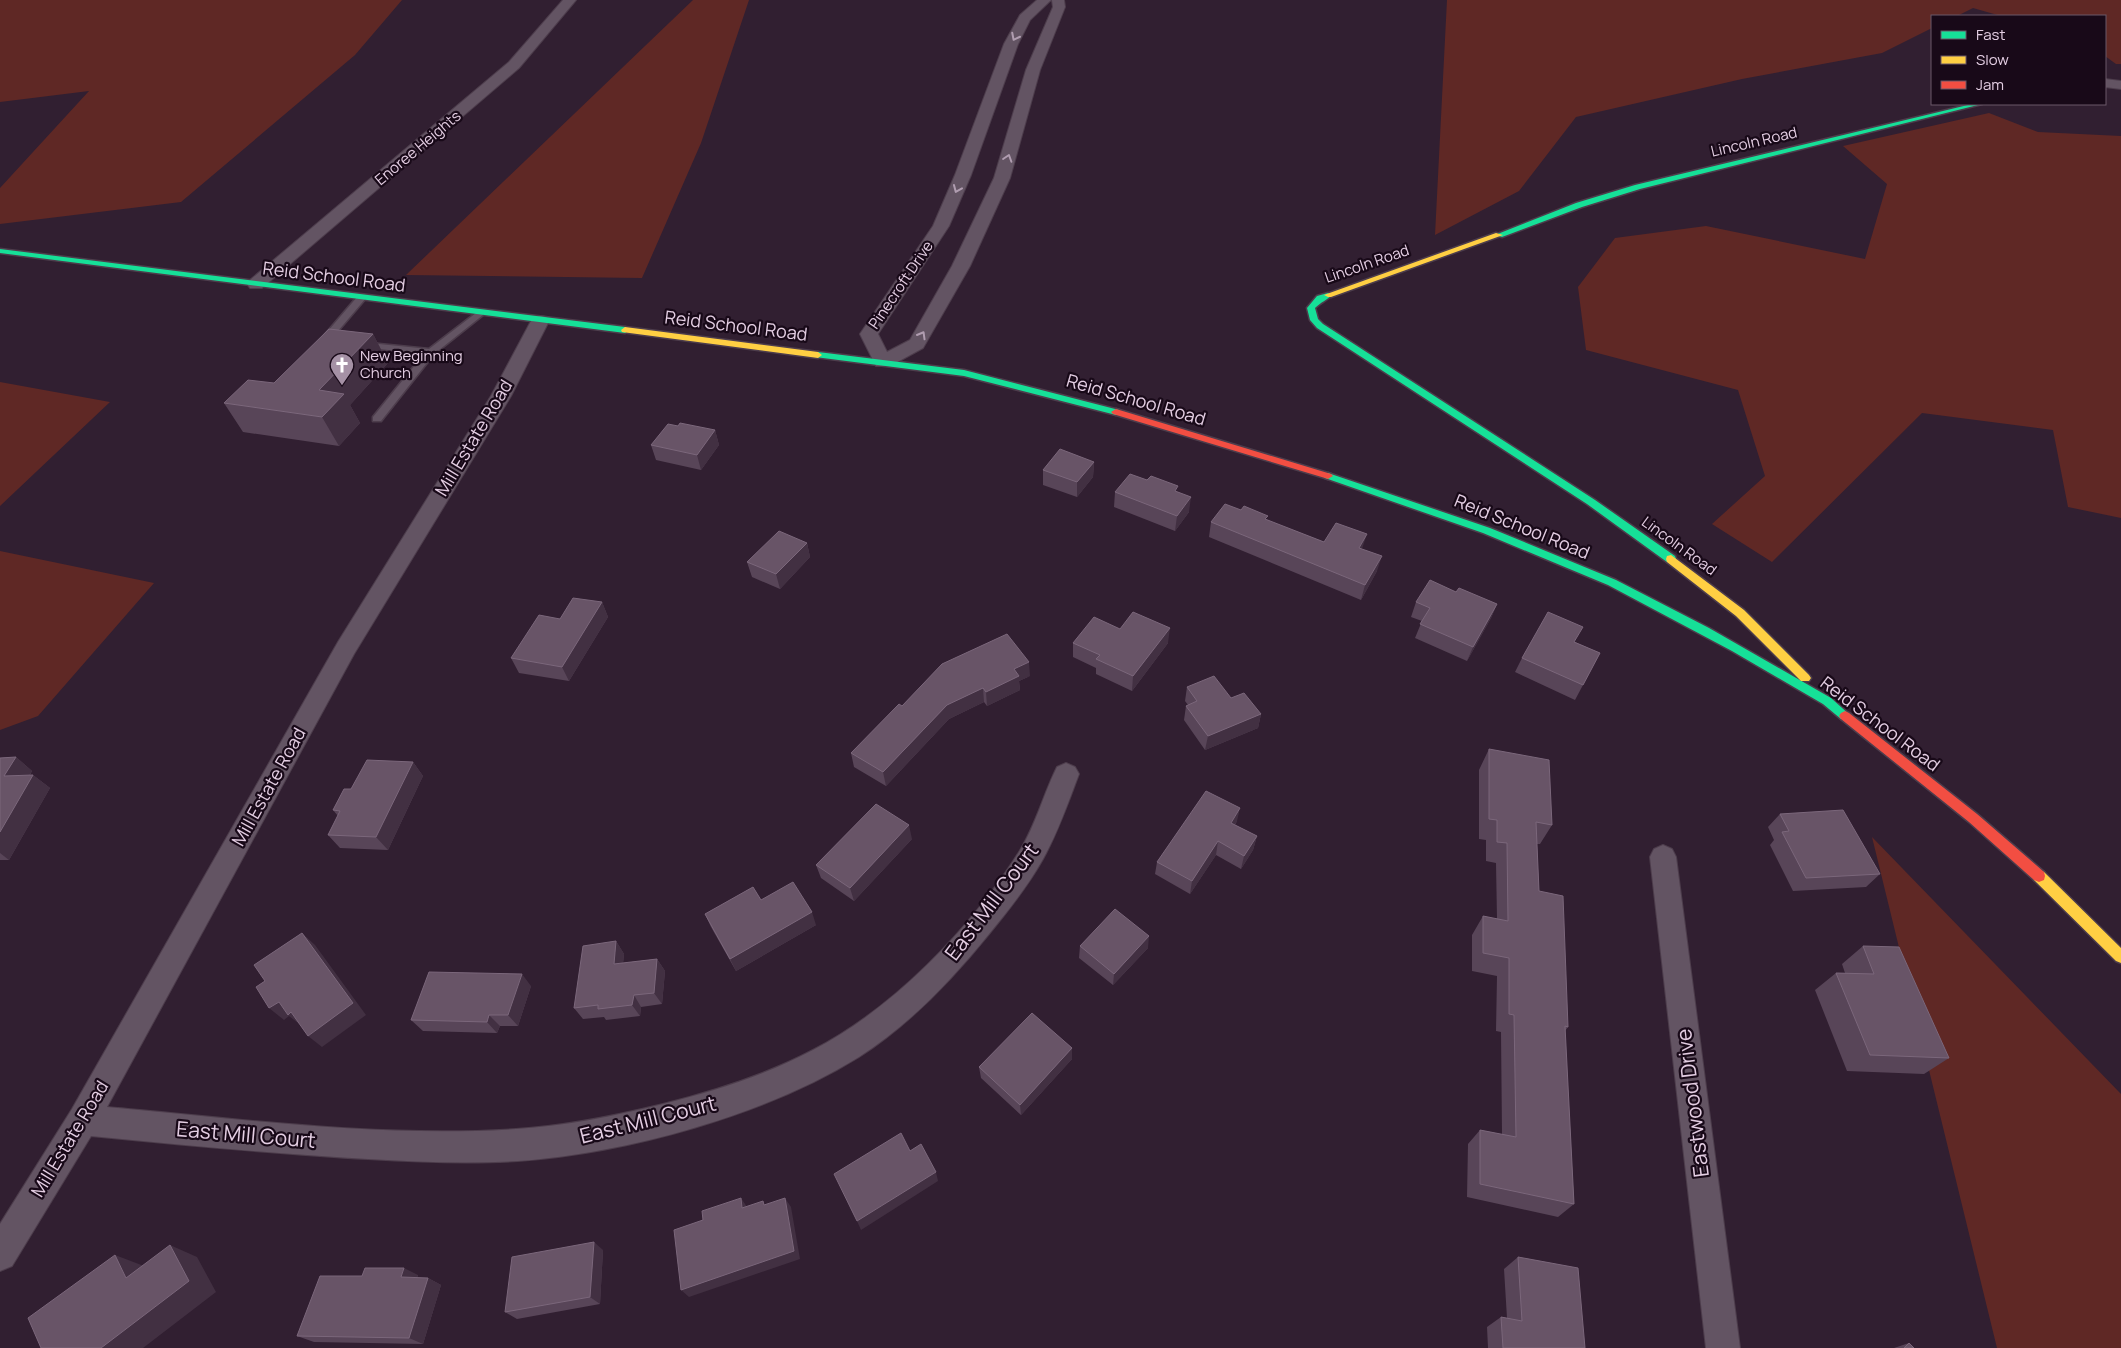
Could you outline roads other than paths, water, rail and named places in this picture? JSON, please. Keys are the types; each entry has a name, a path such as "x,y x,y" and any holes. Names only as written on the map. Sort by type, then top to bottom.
{"street":[{"name":"Enoree Heights","path":"256,284 500,77 527,52 570,0"},
{"name":"Pinecroft Drive","path":"883,362 868,334 941,226 963,175 1011,44 1024,18 1044,0"},
{"path":"883,362 917,344 961,266 1002,178 1033,70 1059,7 1058,0"},
{"path":"2106,83 2121,85"},
{"name":"Lincoln Road","path":"1827,701 1740,613 1695,576 1591,502 1320,326 1314,320 1312,308 1320,298 1358,283 1638,186 1975,105"},
{"name":"Reid School Road","path":"0,251 540,321 964,373 1060,396 1199,436 1401,499 1581,568 1652,602 1827,701 1980,824 2037,874 2121,957"},
{"name":"Mill Estate Road","path":"0,1254 83,1120 346,648 501,396 540,321"},
{"name":"East Mill Court","path":"83,1120 349,1144 495,1146 559,1140 630,1129 707,1108 818,1064 871,1031 916,994 956,954 1038,844 1066,774"},
{"name":"Eastwood Drive","path":"1663,858 1723,1348"}],"lane":[{"path":"326,342 361,298"},
{"path":"377,419 431,352 480,313"},
{"path":"354,343 431,352"}],"place":[{"name":"New Beginning Church","path":"342,386"}]}
